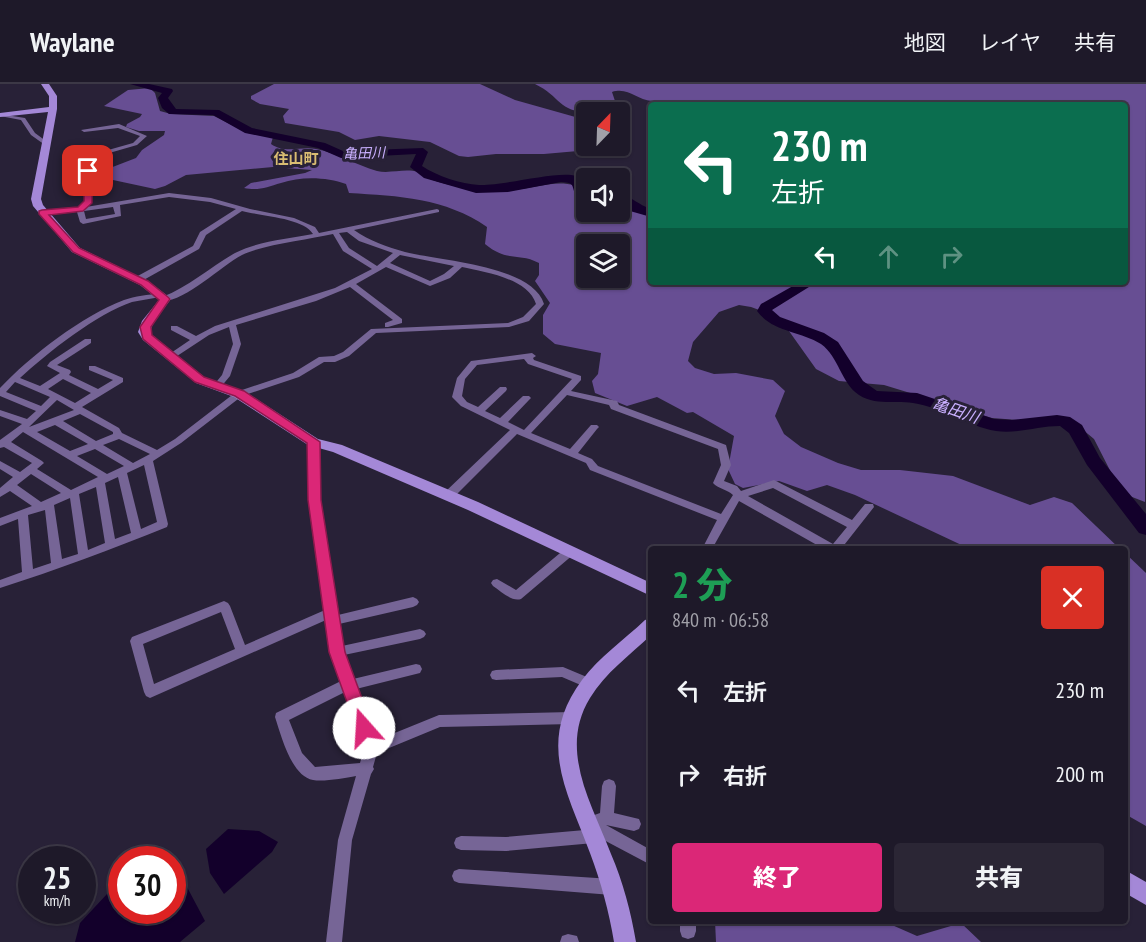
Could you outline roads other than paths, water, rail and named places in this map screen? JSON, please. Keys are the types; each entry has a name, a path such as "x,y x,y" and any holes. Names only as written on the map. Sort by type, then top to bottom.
{"street":[{"path":"45,84 53,96 53,109 36,199 42,213 76,250 137,280 162,297"},
{"path":"0,115 53,109"},
{"path":"0,115 23,119 33,134 47,144"},
{"path":"80,209 88,201 89,157 135,144 144,136 118,126 84,130"},
{"path":"42,213 116,205 169,195 211,200 241,209 292,219 313,228 317,236"},
{"path":"80,209 83,222 119,215 116,205"},
{"path":"137,280 196,247 203,234 241,209"},
{"path":"40,409 0,393 13,378 64,340 128,301 181,294 245,251 437,211"},
{"path":"349,230 358,239 399,252 499,273 521,282 540,302 538,308 526,319 509,325 374,331"},
{"path":"335,232 346,249 376,269"},
{"path":"171,357 217,329 270,313 349,284 385,264 399,252"},
{"path":"385,264 430,284 447,276 461,264"},
{"path":"3,518 23,514 153,457 239,394 296,375 322,358 335,359 346,354 374,331 399,321 349,284"},
{"path":"162,297 144,332 200,380 239,394 313,442 337,448 449,495 648,589"},
{"path":"217,386 226,376 237,344 232,324"},
{"path":"174,328 197,340"},
{"path":"41,390 67,372 51,366 87,341"},
{"path":"449,495 521,432 566,392 578,378 531,362 529,357 476,363 459,383 457,397 464,404 521,432 589,460 594,468 633,482 660,496 724,519"},
{"path":"0,493 39,463 3,440 28,427 56,421 120,380 92,368"},
{"path":"62,375 98,393"},
{"path":"0,584 57,566 163,524 153,457 119,435 116,430 56,396 13,378"},
{"path":"479,411 503,389"},
{"path":"566,392 614,403 614,407 723,447 726,450 726,465 718,483 733,489 739,496 829,546"},
{"path":"28,427 40,409 56,396"},
{"path":"502,422 526,398"},
{"path":"0,413 28,427 103,480 111,546"},
{"path":"56,421 128,469 137,536"},
{"path":"572,454 594,427"},
{"path":"70,455 119,435"},
{"path":"313,442 315,500 337,652 371,749 345,840 334,942"},
{"path":"0,464 20,477"},
{"path":"31,470 72,494 84,556"},
{"path":"709,546 733,501 739,496 774,484 854,526"},
{"path":"9,485 45,505 57,566"},
{"path":"837,546 869,507"},
{"path":"23,514 28,575"},
{"path":"497,583 517,596 570,551"},
{"path":"242,651 224,606 136,641 150,692 242,651 333,617 413,602"},
{"path":"625,942 621,915 597,826 571,782 566,744 571,718 582,694 602,669 648,628"},
{"path":"337,652 420,634"},
{"path":"367,769 314,774 308,772 299,762 281,717 348,685 416,669"},
{"path":"496,675 563,672 590,684"},
{"path":"371,749 439,721 571,718"},
{"path":"597,826 609,786"},
{"path":"461,843 506,844 597,826 634,824"},
{"path":"597,826 648,856"},
{"path":"459,876 612,887"},
{"path":"1128,883 1146,894"}],"waterway":[{"name":"亀田川","path":"135,84 168,91 163,98 166,106 173,112 215,112 249,131 321,145 341,155 419,150 422,152 416,167 428,175 476,189 508,188 561,178 573,179 576,182"},
{"name":"亀田川","path":"630,204 634,208 648,212"},
{"name":"亀田川","path":"805,285 766,307 764,311 775,320 825,340 839,353 857,383 867,393 879,397 917,398 994,425 1012,426 1064,421 1076,429 1093,461 1146,528"}],"district":[{"name":"住山町","path":"296,159"}]}
